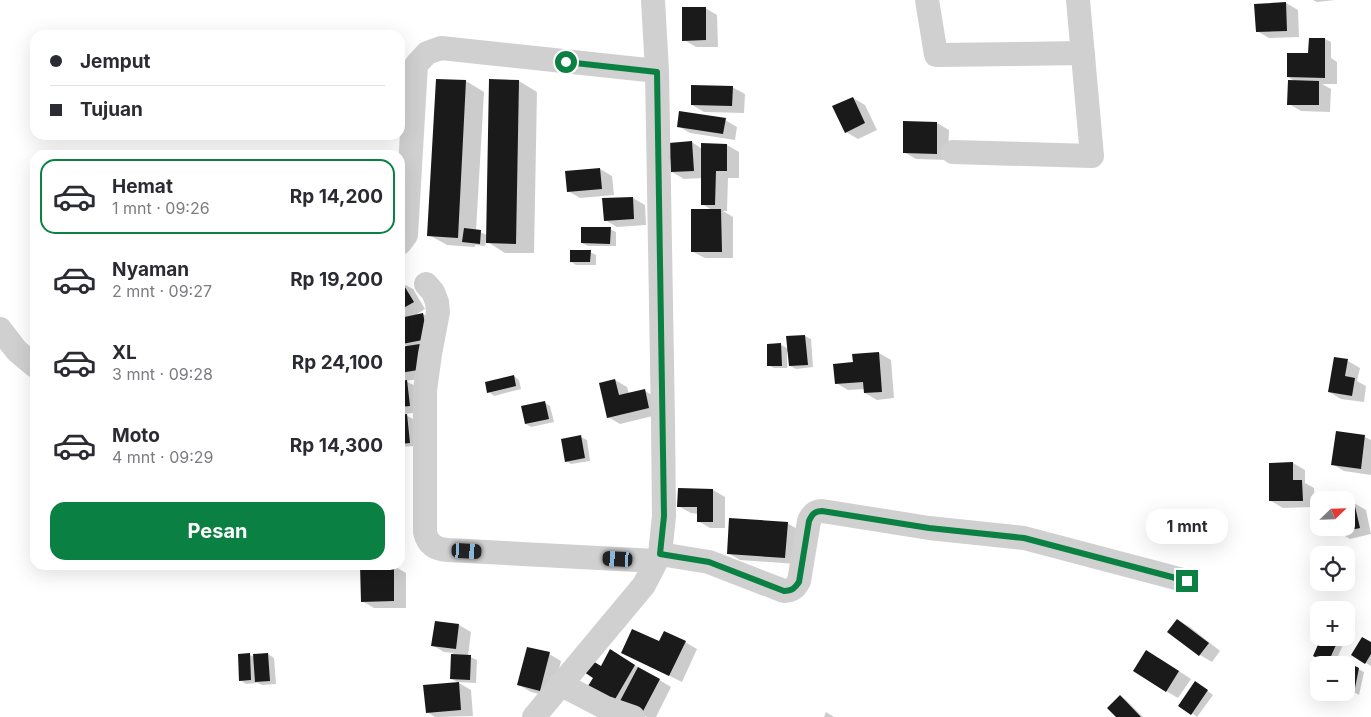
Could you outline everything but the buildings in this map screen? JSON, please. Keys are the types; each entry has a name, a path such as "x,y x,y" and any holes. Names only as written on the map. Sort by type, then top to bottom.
{"street":[{"path":"534,717 644,585 658,557 664,516 657,72 653,0"},
{"path":"927,0 936,55 1083,54"},
{"path":"954,152 1092,156 1078,0"},
{"path":"405,237 416,65 427,54 441,48 657,72"},
{"path":"426,284 433,292 438,312 425,390 424,532 426,539 431,545 439,549 658,557 709,562 784,591 789,591 795,588 799,582 809,521 817,511 822,511 929,528 1024,538 1187,581"},
{"path":"0,329 17,351 30,362"},
{"path":"560,684 604,707 634,717"}],"route":[{"path":"566,62 657,72 664,516 660,554 723,566 784,591 789,591 795,588 799,582 809,521 817,511 822,511 929,528 1024,538 1187,581"}]}
